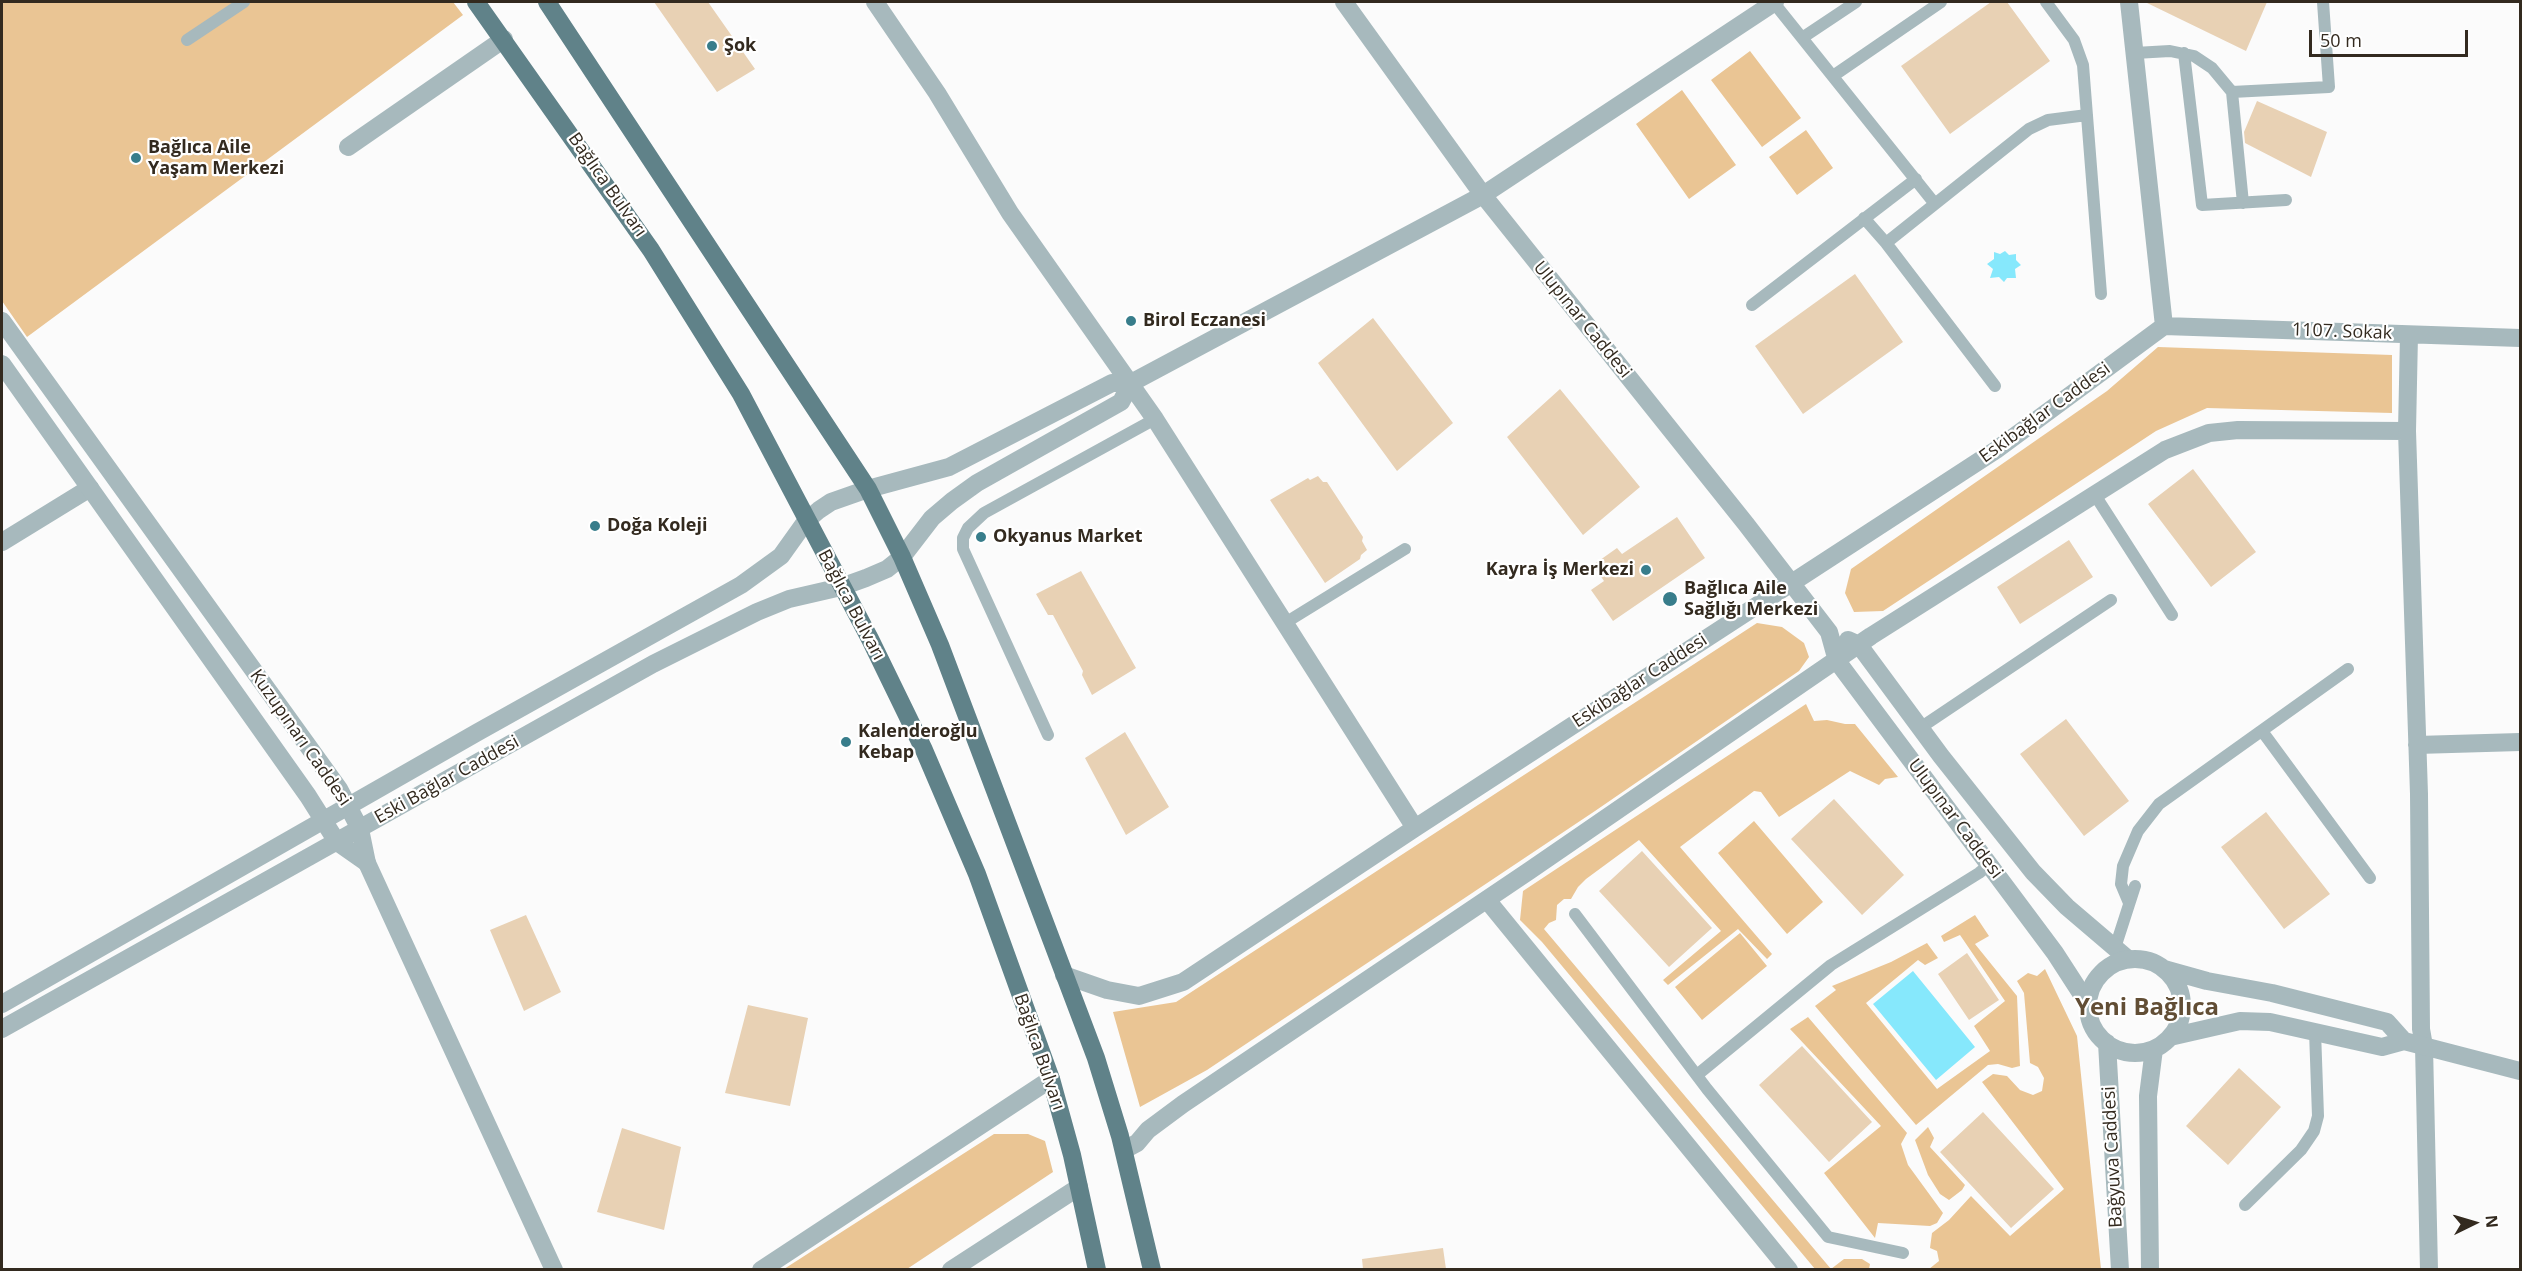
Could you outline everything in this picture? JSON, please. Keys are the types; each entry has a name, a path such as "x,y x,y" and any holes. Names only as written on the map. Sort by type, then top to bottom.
{"main road":[{"name":"Bağlıca Bulvarı","path":"476,2 651,250 713,347 741,394 924,750 977,874 1051,1079 1079,1187 1096,1269"},
{"path":"547,2 868,489 903,557 940,645 1096,1058 1124,1150 1152,1269"}],"street":[{"path":"875,2 937,93 1010,213 1155,419 1415,828"},
{"name":"Ulupınar Caddesi","path":"1344,2 1483,195 1829,632 1837,661 2055,953 2088,1004"},
{"path":"2,1004 478,732 741,585 781,556 806,521 831,502 868,489 949,467 1112,383 1131,383 1483,195 1774,2"},
{"path":"2129,2 2164,326"},
{"path":"348,147 504,39"},
{"name":"Kuzupınarı Caddesi","path":"2,321 349,806 360,829 367,863"},
{"name":"1107. Sokak","path":"2164,326 2520,338"},
{"name":"Eskibağlar Caddesi","path":"1064,975 1107,990 1139,996 1183,982 1415,828 1996,450 2164,326"},
{"path":"2409,334 2407,430 2429,1269"},
{"name":"Kuzupınarı Caddesi","path":"2,364 325,820 337,842 367,863"},
{"path":"903,557 932,518 952,501 977,483 1121,402 1131,383"},
{"path":"1124,1150 1137,1143 1148,1130 1183,1104 1487,900 1859,645 2165,450 2209,433 2238,429 2407,430"},
{"path":"2,542 90,488"},
{"name":"Eski Bağlar Caddesi","path":"2,1029 653,664 736,622 789,599 841,587 887,569 903,557"},
{"name":"Ulupınar Caddesi","path":"1829,632 1859,645 1920,728 2033,872 2067,907 2122,954"},
{"path":"2417,745 2520,742"},
{"path":"367,863 554,1269"},
{"path":"1487,900 1789,1269"},
{"path":"2164,969 2179,990 2182,1002 2179,1021 2170,1037 2154,1049 2130,1052 2107,1044 2097,1033 2090,1019 2088,1004 2092,988 2100,974 2122,954 2207,981 2309,1002 2387,1022 2404,1041"},
{"path":"2170,1037 2240,1021 2270,1022 2382,1047 2404,1041 2520,1071"},
{"name":"Bağyuva Caddesi","path":"2107,1044 2120,1269"},
{"name":"Bağyuva Caddesi","path":"2150,1269 2148,1096 2154,1049"},
{"path":"761,1269 1051,1079"},
{"path":"951,1269 1079,1187"}],"lane":[{"path":"187,40 244,2"},
{"path":"1774,2 1935,204"},
{"path":"1802,38 1857,2"},
{"path":"1833,76 1941,2"},
{"path":"2046,2 2074,40 2083,65 2101,294"},
{"path":"2232,92 2330,87 2323,2"},
{"path":"2135,53 2170,51 2194,56 2212,68 2232,92 2243,203"},
{"path":"2184,53 2202,205 2286,200"},
{"path":"1886,243 2029,129 2048,120 2087,115"},
{"path":"1752,305 1916,178"},
{"path":"1864,218 1886,243 1995,386"},
{"path":"1048,735 963,549 963,538 968,528 984,513 1155,419"},
{"path":"2095,495 2172,615"},
{"path":"1285,623 1405,549"},
{"path":"1920,728 2111,600"},
{"path":"2129,903 2121,884 2121,875 2129,848 2147,817 2159,804 2348,669"},
{"path":"2262,731 2370,878"},
{"path":"1697,1075 1831,965 1989,865"},
{"path":"2122,954 2129,903 2135,886"},
{"path":"1575,914 1697,1075 1828,1237 1904,1252"},
{"path":"2245,1205 2301,1150 2314,1131 2318,1116 2309,1030"}],"shaded area":[{"name":"Bağlıca Aile Yaşam Merkezi","path":"2,2 453,2 463,15 27,337 2,301"},
{"path":"1750,51 1801,118 1762,147 1711,80"},
{"path":"1682,90 1736,165 1689,199 1636,124"},
{"path":"1806,130 1833,168 1797,195 1769,157"},
{"path":"2158,347 2392,355 2392,413 2207,408 2156,431 1883,611 1854,612 1845,593 1851,569 2107,391"},
{"path":"1757,623 1782,627 1804,643 1809,657 1799,671 1595,811 1207,1070 1140,1107 1113,1012 1176,1002"},
{"path":"1806,704 1814,721 1827,720 1855,724 1898,777 1885,779 1879,785 1850,771 1779,817 1761,792 1754,791 1680,847 1772,954 1767,959 1738,929 1668,985 1663,980 1721,931 1639,840 1586,879 1571,899 1564,899 1557,905 1556,920 1544,929 1831,1269 1815,1269 1542,942 1520,920 1523,891"},
{"path":"1754,821 1823,902 1787,934 1718,853"},
{"path":"1975,915 1989,936 1975,944 2017,996 2020,1066 2012,1068 1998,1064 1988,1065 1916,1125 1815,1006 1836,990 1832,986 1891,962 1927,943 1938,958 1925,965 1918,960 1866,1003 1937,1089 1990,1051 1974,1026 2005,1001 1960,935 1944,942 1941,936"},
{"path":"1740,933 1767,966 1702,1020 1675,987"},
{"path":"2045,969 2077,1036 2101,1269 1929,1269 1939,1261 1937,1251 1930,1248 1932,1233 1949,1220 1971,1196 2010,1236 2064,1189 1982,1082 1993,1074 2007,1076 2020,1090 2033,1095 2042,1091 2044,1078 2038,1067 2030,1063 2024,993 2017,981 2028,973 2037,976"},
{"path":"1808,1017 1907,1133 1901,1144 1908,1165 1943,1213 1937,1223 1930,1226 1878,1223 1875,1238 1824,1173 1881,1126 1790,1029"},
{"path":"1928,1127 1934,1138 1930,1147 1965,1185 1949,1200 1940,1194 1928,1175 1915,1140"},
{"path":"994,1134 1028,1134 1045,1141 1053,1172 907,1269 784,1269"},
{"path":"1844,1259 1862,1259 1870,1264 1869,1269 1831,1269"}],"water":[{"path":"2005,251 2009,255 2016,254 2016,260 2021,265 2015,269 2016,278 2007,278 2004,282 1999,277 1990,278 1993,269 1987,264 1994,259 1994,252 2000,254"},
{"path":"1913,971 1975,1047 1936,1080 1873,1004"}],"building":[{"path":"654,2 708,2 755,69 717,92"},
{"path":"1991,2 2007,2 2050,61 1950,134 1901,66"},
{"path":"2145,2 2267,2 2246,51"},
{"path":"2257,101 2327,132 2311,177 2245,143 2244,132"},
{"path":"1855,274 1903,342 1803,414 1755,346"},
{"path":"1373,318 1453,423 1397,471 1318,363"},
{"path":"1560,389 1640,487 1583,535 1507,437"},
{"path":"2193,469 2256,552 2211,587 2148,504"},
{"path":"1318,476 1323,482 1327,482 1363,537 1362,541 1367,550 1360,559 1325,583 1270,500 1308,478 1310,480"},
{"name":"Kayra İş Merkezi","path":"1677,517 1705,558 1613,621 1591,590 1604,581 1593,565 1617,548 1622,554"},
{"path":"2069,540 2093,577 2020,624 1997,587"},
{"path":"1081,571 1136,668 1092,695 1082,675 1083,671 1053,615 1048,615 1036,594"},
{"path":"2066,719 2129,801 2084,836 2020,754"},
{"path":"1125,732 1169,807 1126,835 1085,758"},
{"path":"1834,799 1904,875 1862,915 1791,839"},
{"path":"2266,812 2330,894 2284,929 2221,847"},
{"path":"1642,851 1712,928 1669,967 1599,891"},
{"path":"526,915 561,992 524,1011 490,930"},
{"path":"1967,953 1999,1000 1969,1020 1938,974"},
{"path":"748,1005 808,1018 790,1106 725,1093"},
{"path":"1802,1046 1872,1122 1829,1162 1759,1085"},
{"path":"2239,1068 2281,1107 2228,1165 2186,1126"},
{"path":"1983,1112 2054,1189 2011,1228 1940,1152"},
{"path":"622,1128 681,1147 664,1230 597,1212"},
{"path":"1443,1248 1446,1269 1363,1269 1362,1259"}],"place":[{"name":"Şok","path":"712,46"},
{"name":"Bağlıca Aile Yaşam Merkezi","path":"136,158"},
{"name":"Birol Eczanesi","path":"1131,321"},
{"name":"Doğa Koleji","path":"595,526"},
{"name":"Okyanus Market","path":"981,537"},
{"name":"Kayra İş Merkezi","path":"1646,570"},
{"name":"Bağlıca Aile Sağlığı Merkezi","path":"1670,599"},
{"name":"Kalenderoğlu Kebap","path":"846,742"}],"district":[{"name":"Yeni Bağlıca","path":"2147,1008"}]}
